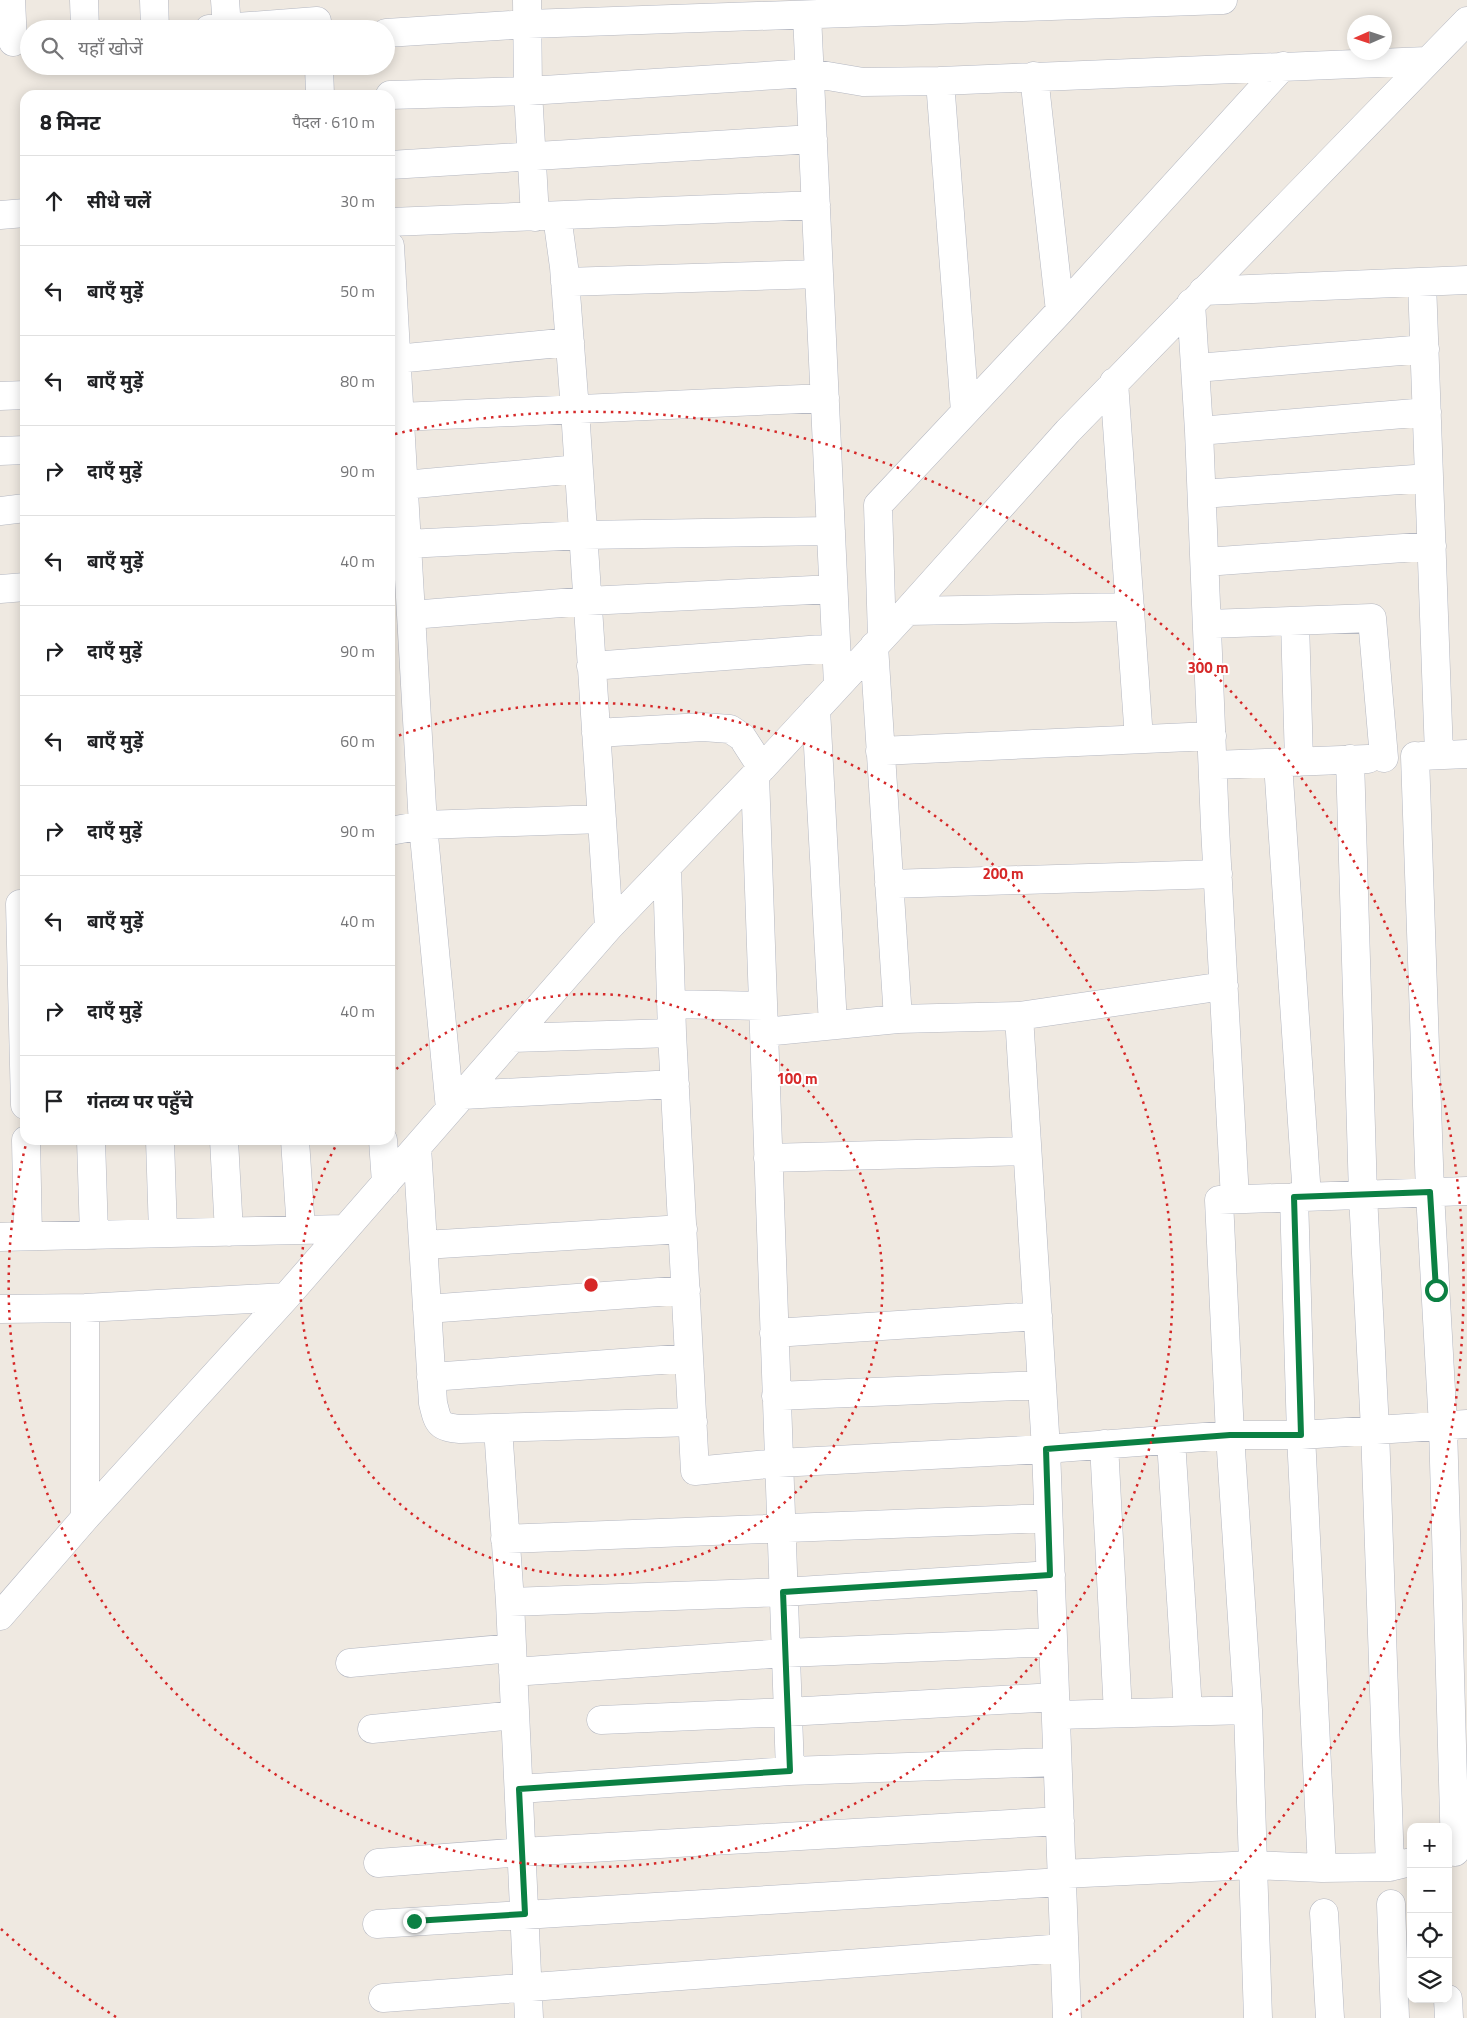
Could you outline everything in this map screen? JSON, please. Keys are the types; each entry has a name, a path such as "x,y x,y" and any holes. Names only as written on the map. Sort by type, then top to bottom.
{"street":[{"path":"11,0 14,42"},
{"path":"84,0 85,20"},
{"path":"154,0 155,20"},
{"path":"220,20 225,0"},
{"path":"395,32 528,12 807,15 1223,0"},
{"path":"528,12 528,90 532,157 546,216 565,282 576,410 578,468 609,927"},
{"path":"807,15 838,685"},
{"path":"290,20 317,17"},
{"path":"0,1616 286,1297 609,927 759,772 1114,382 1467,21"},
{"path":"395,95 528,90 810,73 863,82 940,81 1428,60"},
{"path":"898,1019 880,751 878,505 1060,311 1283,66"},
{"path":"319,75 320,90"},
{"path":"1034,76 1060,311"},
{"path":"940,81 965,412"},
{"path":"395,164 813,139"},
{"path":"395,222 816,205"},
{"path":"0,215 20,213"},
{"path":"565,282 819,274"},
{"path":"1197,297 1467,280"},
{"path":"1422,282 1432,546 1427,756 1430,1192 1455,1425 1457,1852"},
{"path":"1197,297 1196,368 1218,874 1235,1199"},
{"path":"395,339 424,825 457,1102"},
{"path":"396,358 570,342"},
{"path":"1196,368 1425,348"},
{"path":"1114,382 1139,739"},
{"path":"0,396 20,395"},
{"path":"400,417 825,398"},
{"path":"1199,431 1427,412"},
{"path":"0,451 20,450"},
{"path":"404,485 578,468"},
{"path":"1202,494 1429,478"},
{"path":"0,510 20,508"},
{"path":"407,544 583,534 831,531"},
{"path":"1205,562 1432,546"},
{"path":"0,589 20,587"},
{"path":"412,615 587,601 834,589"},
{"path":"907,611 1130,607"},
{"path":"1207,624 1372,618 1384,758"},
{"path":"1295,621 1288,762 1300,1197 1301,1435 1322,1868"},
{"path":"592,666 836,648"},
{"path":"816,710 833,1025"},
{"path":"596,733 702,727 730,729 742,737 759,772 763,1019 790,1771"},
{"path":"880,751 1212,736"},
{"path":"1213,765 1467,754"},
{"path":"377,1924 1254,1866 1322,1868 1400,1865 1374,1429 1363,1195 1350,759"},
{"path":"395,830 424,825 602,818"},
{"path":"667,867 672,1033 695,1471 778,1463 1046,1449 1230,1435 1301,1435 1455,1425"},
{"path":"889,884 1218,874"},
{"path":"15,904 20,1004"},
{"path":"672,1004 763,1019 833,1025 898,1019 1019,1016 1224,986"},
{"path":"1019,1016 1046,1449 1067,2018"},
{"path":"512,1038 672,1033"},
{"path":"457,1102 675,1084"},
{"path":"26,1145 28,1236"},
{"path":"91,1145 94,1235"},
{"path":"160,1145 163,1233"},
{"path":"224,1145 229,1232"},
{"path":"295,1145 301,1230"},
{"path":"383,1145 386,1182"},
{"path":"417,1147 431,1377 433,1403 438,1421 445,1427 460,1429 693,1422"},
{"path":"768,1158 1027,1151"},
{"path":"1258,2018 1248,1710 1230,1435 1219,1200 1467,1191"},
{"path":"424,1245 683,1229"},
{"path":"0,1237 344,1230"},
{"path":"427,1309 686,1290"},
{"path":"0,1308 85,1308 286,1297"},
{"path":"85,1308 86,1518"},
{"path":"774,1333 1038,1316"},
{"path":"431,1377 689,1358"},
{"path":"776,1396 1042,1385"},
{"path":"498,1428 510,1602 530,2018"},
{"path":"1171,1440 1188,1711"},
{"path":"1104,1444 1118,1713"},
{"path":"505,1539 780,1530 1048,1518"},
{"path":"510,1602 783,1592 1050,1575"},
{"path":"350,1663 785,1653 1053,1642"},
{"path":"601,1720 787,1712 1055,1706 1118,1713 1248,1710"},
{"path":"372,1729 515,1715"},
{"path":"519,1789 790,1771 1057,1762"},
{"path":"378,1863 522,1852 1060,1821"},
{"path":"1391,1904 1395,2018"},
{"path":"1324,1913 1330,2018"},
{"path":"383,1998 1064,1948"},
{"path":"1448,2003 1449,2018"}],"route":[{"path":"414,1921 525,1914 519,1789 790,1771 783,1592 1050,1575 1046,1449 1230,1435 1301,1435 1294,1197 1430,1192 1436,1290"}]}
